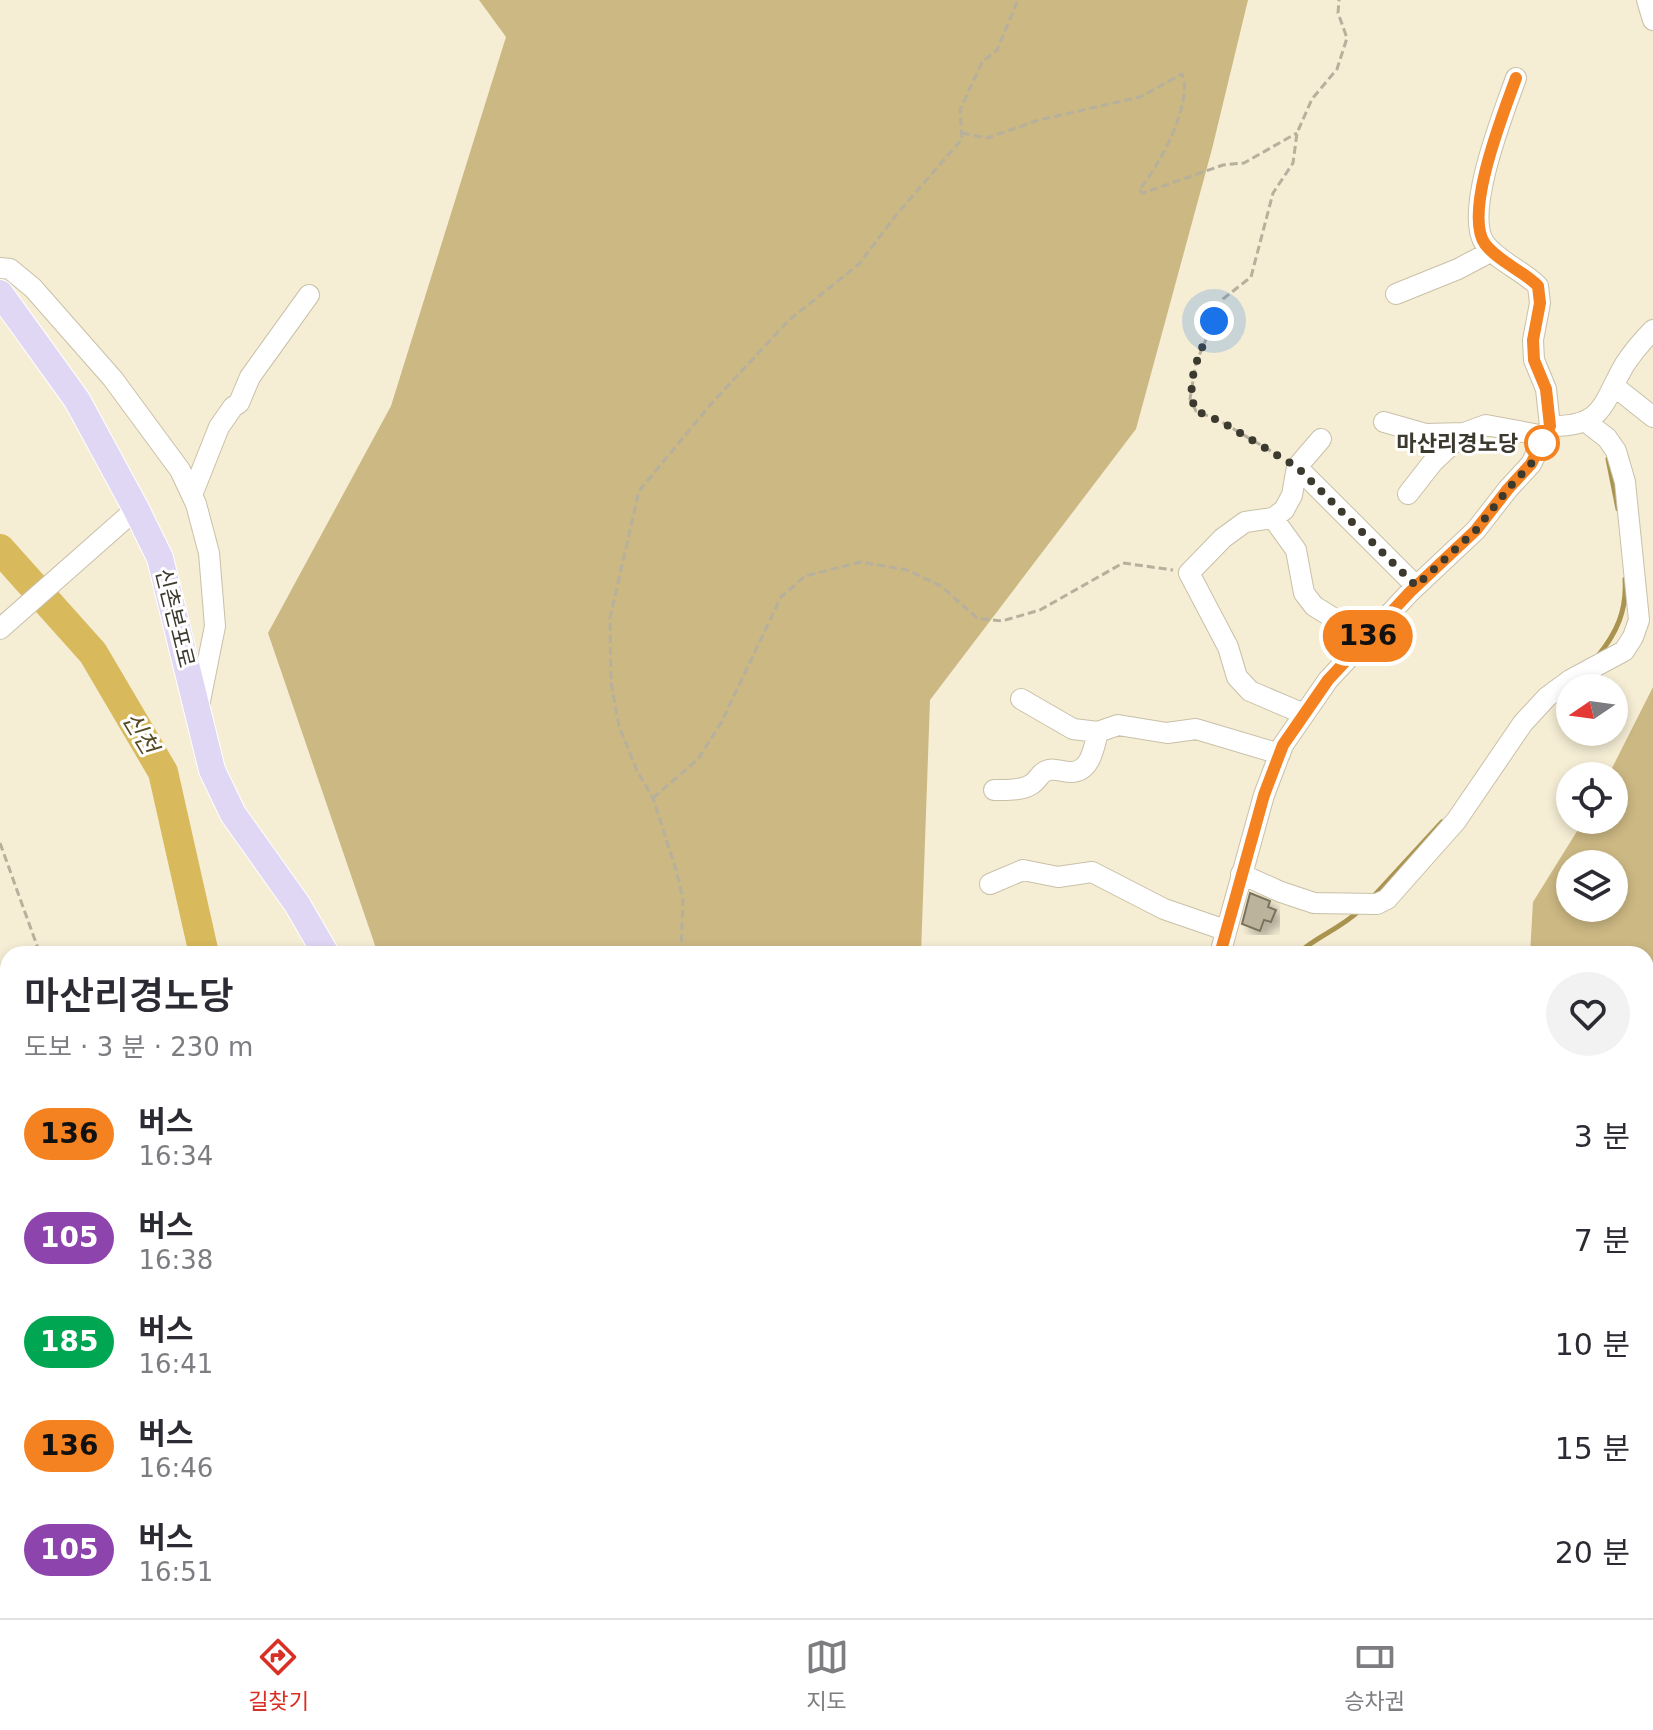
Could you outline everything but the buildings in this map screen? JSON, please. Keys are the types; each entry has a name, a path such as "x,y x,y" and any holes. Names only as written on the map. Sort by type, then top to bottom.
{"main road":[{"name":"신촌본포로","path":"0,293 77,400 136,509 160,558 212,770 233,814 297,904 321,946"}],"street":[{"path":"1647,0 1653,20"},
{"path":"1222,946 1241,874 1280,754 1304,714 1328,680 1416,586 1476,530 1531,464 1548,431 1546,389 1534,360 1533,340 1540,303 1538,286 1492,251 1483,241 1479,223 1488,160 1516,78"},
{"path":"1396,294 1458,269 1492,251"},
{"path":"0,268 10,269 33,288 71,329 113,379 180,470 192,495 209,553 215,626 198,710"},
{"path":"192,495 219,427 239,403 250,377 309,295"},
{"path":"1384,422 1426,434 1464,433 1486,425 1548,431 1571,426 1602,410 1626,363 1653,330"},
{"path":"1614,386 1653,417"},
{"path":"1241,874 1314,903 1377,904 1387,899 1456,821 1523,723 1547,697 1570,680 1624,651 1639,620 1625,482 1616,451 1607,438 1585,421"},
{"path":"1408,494 1433,462 1464,433"},
{"path":"1304,714 1250,691 1237,677 1228,647 1189,573 1223,538 1245,522 1273,518 1284,510 1292,495 1297,467 1321,439"},
{"path":"1297,467 1416,586"},
{"path":"0,629 136,509"},
{"path":"1273,518 1296,550 1304,593 1314,606 1367,639"},
{"path":"1021,699 1073,729 1098,732 1118,725 1167,733 1196,729 1280,754"},
{"path":"994,790 1015,790 1032,785 1044,771 1055,769 1074,773 1086,766 1098,732"},
{"path":"990,884 1023,870 1058,877 1092,872 1164,909 1225,930"}],"path":[{"path":"681,946 683,899 665,831 619,726 611,682 610,618 639,491 711,404 788,321 859,264 897,214 962,139 960,110 982,62 997,50 1018,0"},
{"path":"1297,467 1220,421 1196,411 1190,399 1196,363 1223,299 1251,277 1273,193 1293,163 1297,133 1312,99 1337,69 1347,38 1338,13 1339,0"},
{"path":"962,133 987,138 1039,120 1140,97 1182,74 1184,94 1174,130 1151,176 1139,190 1143,193 1223,165 1244,163 1297,133"},
{"path":"653,798 698,759 721,723 781,597 805,576 861,562 907,570 941,586 977,618 1002,621 1040,610 1123,563 1189,573"},
{"path":"0,843 37,946"}],"shaded area":[{"path":"479,0 1248,0 1212,149 1136,429 930,700 921,946 375,946 268,633 391,406 506,37"},
{"path":"1653,687 1653,946 1530,946 1533,902 1556,865 1556,922 1628,922 1628,850 1565,850 1575,834 1628,834 1628,762 1615,762 1623,746 1628,746 1628,736"}],"waterway":[{"path":"1608,459 1618,509"},
{"name":"신천","path":"0,549 93,653 163,772 202,946"},
{"path":"1597,657 1619,621 1625,579"},
{"path":"1373,897 1442,822"},
{"path":"1307,946 1360,910"}],"bus line":[{"name":"136","path":"1221,946 1264,795 1283,745 1328,680 1368,635 1476,530 1531,464 1550,426 1546,389 1534,360 1533,340 1540,303 1538,286 1492,251 1483,241 1479,223 1488,160 1516,78"}],"place":[{"name":"마산리경노당","path":"1542,443"}],"route":[{"path":"1214,321 1196,363 1190,399 1196,411 1220,421 1297,467 1416,586 1476,530 1531,464 1545,436 1542,443"}]}
